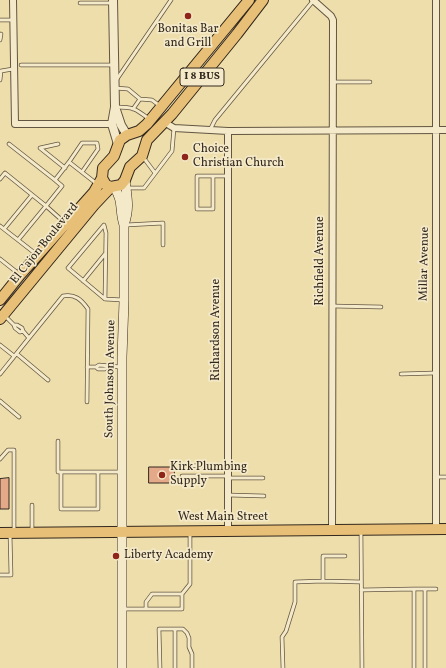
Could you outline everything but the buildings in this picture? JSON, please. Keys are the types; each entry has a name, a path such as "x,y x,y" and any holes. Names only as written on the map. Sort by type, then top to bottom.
{"main road":[{"name":"I 8 BUS","path":"100,182 103,168 114,156 118,144 122,138 143,128 151,121 249,0"},
{"name":"I 8 BUS","path":"113,187 126,184 130,167 143,151 147,140 164,122 237,34 263,0"},
{"path":"130,135 138,137 143,151"},
{"path":"100,182 113,187"},
{"name":"El Cajon Boulevard","path":"0,300 20,275 94,192 100,182"},
{"name":"South Johnson Avenue","path":"122,668 122,367 124,225 128,208 126,184"},
{"name":"El Cajon Boulevard","path":"1,315 94,204 113,187"},
{"name":"South Johnson Avenue","path":"113,187 122,204 122,218 124,225"},
{"name":"West Main Street","path":"8,533 441,529"}],"street":[{"path":"13,0 15,124 112,124"},
{"name":"Richfield Avenue","path":"313,0 331,16 333,20 332,531"},
{"name":"Millar Avenue","path":"436,0 435,373 436,477 441,529"},
{"path":"113,2 115,107 112,124 118,144"},
{"path":"115,107 119,122 130,135"},
{"path":"164,122 174,128 228,131 446,130"},
{"name":"Richardson Avenue","path":"228,131 228,530"}],"lane":[{"path":"162,107 152,100 140,99 128,89 115,85 171,0"},
{"path":"210,130 219,114 313,0"},
{"path":"80,3 113,2"},
{"path":"0,20 13,20"},
{"path":"0,40 1,34"},
{"path":"21,65 114,65"},
{"path":"0,80 1,71 13,69"},
{"path":"333,82 370,82"},
{"path":"133,108 140,99"},
{"path":"115,107 133,108 151,121"},
{"path":"126,184 144,188 172,151 174,128"},
{"path":"55,180 82,143 96,143 98,149 82,172"},
{"path":"9,144 62,186 18,240"},
{"path":"58,144 40,148 65,168"},
{"path":"143,151 155,173"},
{"path":"69,162 82,172 100,182"},
{"path":"0,179 5,173 66,224"},
{"path":"213,176 213,209 196,209 196,176 213,176 228,176"},
{"path":"4,229 32,195"},
{"path":"124,225 163,223 163,245"},
{"path":"105,299 106,233 104,225 68,268 105,299 124,301"},
{"path":"0,226 38,255"},
{"path":"83,281 105,254"},
{"path":"0,259 20,275"},
{"path":"0,374 63,296 71,295 81,300 88,309 87,402"},
{"path":"332,306 381,307"},
{"path":"1,315 29,338"},
{"path":"0,344 48,380"},
{"path":"87,367 96,367 98,369 105,369 108,366 122,367"},
{"path":"401,374 435,373"},
{"path":"0,401 19,417"},
{"path":"58,441 58,472 61,472 61,508 98,508 98,472"},
{"path":"0,459 8,450 14,450 8,533 11,575 0,575"},
{"path":"185,466 228,465"},
{"path":"61,472 122,472"},
{"path":"182,476 263,478"},
{"path":"436,477 446,477"},
{"path":"228,495 264,496"},
{"path":"32,505 32,532"},
{"path":"361,530 362,668"},
{"path":"122,609 182,609 182,594 190,584 190,531"},
{"path":"323,581 323,556 345,556"},
{"path":"283,668 282,637 286,631 295,602 295,582 361,582"},
{"path":"414,589 414,668"},
{"path":"425,589 425,668"},
{"path":"361,590 436,589"},
{"path":"146,609 146,602 152,594 182,594"},
{"path":"160,668 159,629 183,629 188,635 189,647 192,654 192,668"},
{"path":"175,629 175,668"}],"place":[{"name":"Bonitas Bar and Grill","path":"188,16"},
{"name":"Choice Christian Church","path":"185,157"},
{"name":"Kirk Plumbing Supply","path":"162,475"},
{"name":"Liberty Academy","path":"116,556"}]}
